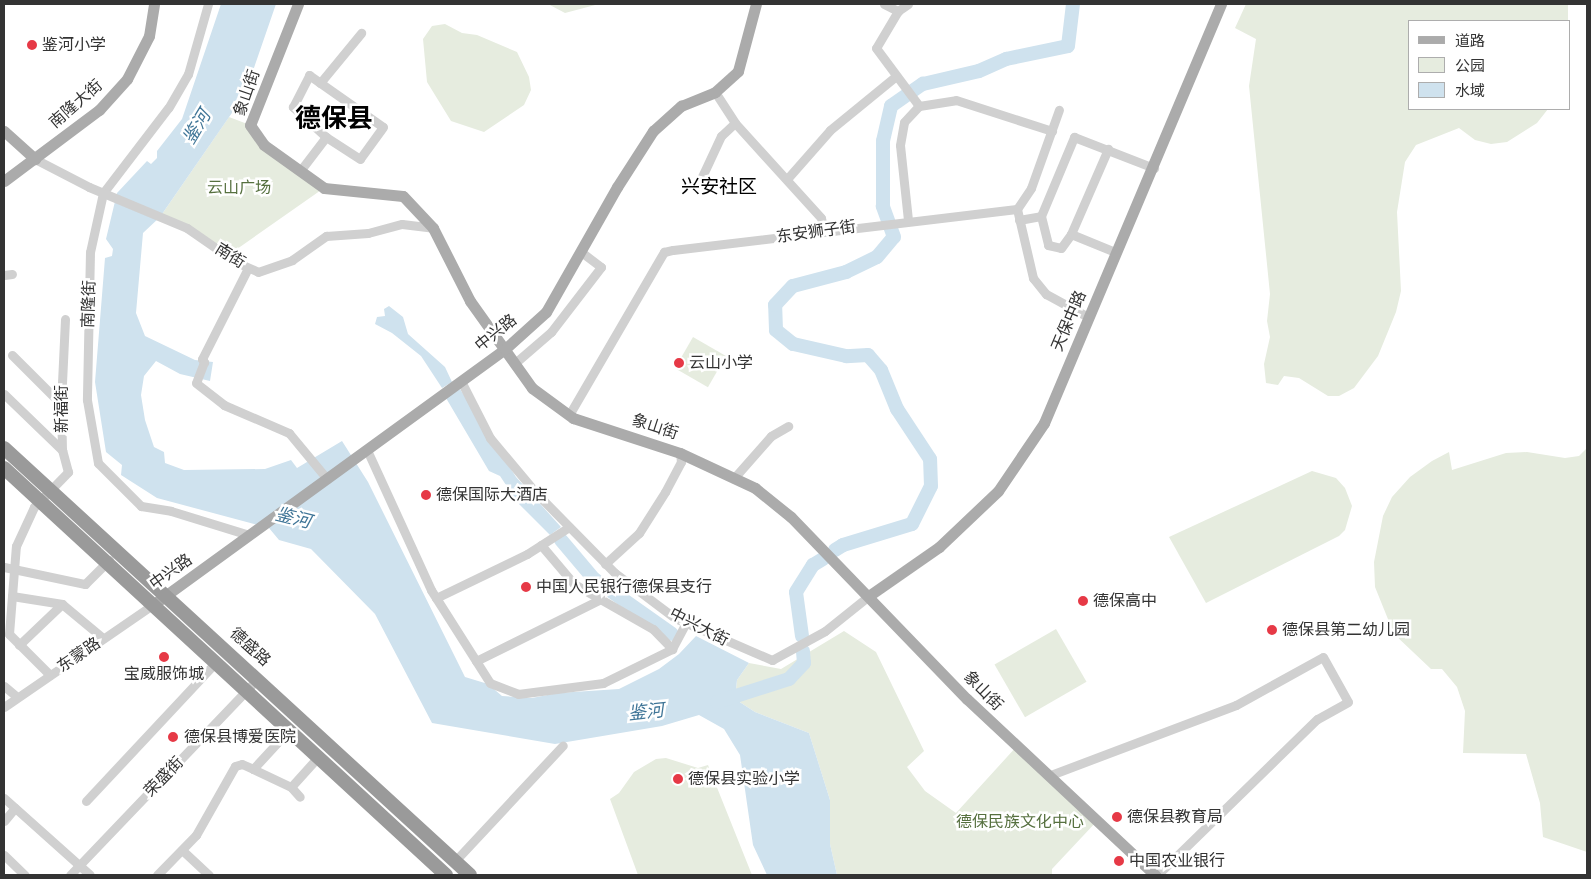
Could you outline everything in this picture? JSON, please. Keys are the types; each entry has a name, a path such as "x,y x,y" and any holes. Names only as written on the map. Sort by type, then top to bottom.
{"highway":[{"name":"德盛路","path":"4,448 258,678 470,875"},
{"path":"4,468 154,604 446,875"}],"main road":[{"name":"南隆大街","path":"4,181 99,110 127,79 149,36 154,4"},
{"name":"象山街","path":"298,4 250,125 264,146 324,188 403,196 433,228 470,301 532,388 569,415 680,453 755,488 791,517 870,595 967,699 1156,875"},
{"name":"中兴路","path":"154,604 461,381 505,348 546,312 617,187 653,131 681,106 715,92 738,71 756,4"},
{"name":"天保中路","path":"870,595 939,548 998,491 1044,422 1115,252 1154,168 1221,4"},
{"path":"4,131 35,159"}],"street":[{"name":"南隆街","path":"208,4 196,55 184,82 168,108 103,193 90,252 87,400 98,463 141,506 171,511 249,536"},
{"path":"884,4 898,10"},
{"path":"908,4 898,10 876,48 919,106"},
{"path":"320,83 361,33"},
{"path":"309,75 320,83 383,127 360,159 326,137 293,107 309,75"},
{"path":"787,179 830,130 896,76"},
{"path":"715,92 735,123 821,218 824,231"},
{"path":"908,220 900,145 904,122 919,106 956,100 1052,131"},
{"path":"1059,110 1031,188 1017,209 1033,278 1046,294 1088,317"},
{"path":"700,181 721,136 735,123"},
{"path":"300,171 326,137"},
{"path":"1108,149 1071,234 1061,248 1048,245 1041,216 1074,137 1108,149 1154,168"},
{"name":"南街","path":"35,159 103,193 175,223 248,268 258,272 292,260 326,236 368,233 402,224 433,228"},
{"name":"东安狮子街","path":"569,415 664,252 908,220 1017,209"},
{"path":"1019,220 1041,216"},
{"path":"1071,234 1115,252"},
{"path":"515,364 551,332 601,267 581,252"},
{"path":"248,268 202,359 204,362 196,383 224,405 289,434 327,479"},
{"name":"新福街","path":"50,490 68,472 62,450 61,404 65,319"},
{"path":"12,355 61,404"},
{"name":"中兴大街","path":"461,381 490,438 569,527 606,564 686,623 772,660 825,631 870,595"},
{"path":"4,394 62,450"},
{"path":"734,478 771,436 788,426"},
{"path":"362,453 436,598 490,683 518,694 603,683 672,650 686,623"},
{"path":"606,564 639,533 669,484 680,462 680,453"},
{"path":"50,490 40,501 16,546 12,596 6,632 50,675"},
{"path":"436,598 541,545 569,527"},
{"path":"541,545 574,584 653,629 672,650"},
{"path":"4,567 85,584 118,550"},
{"path":"12,596 62,604 103,638"},
{"path":"476,661 601,599"},
{"path":"19,645 62,604"},
{"name":"东蒙路","path":"4,706 154,604"},
{"path":"1048,776 1236,705 1323,656 1348,702 1317,719 1156,875"},
{"path":"86,802 216,662"},
{"name":"荣盛街","path":"70,875 258,678"},
{"path":"4,686 17,697"},
{"path":"253,769 289,730"},
{"path":"455,861 563,745"},
{"path":"291,787 318,756"},
{"path":"157,875 196,835 235,766 242,764 291,787 300,797"},
{"path":"4,798 90,875"},
{"path":"4,820 15,808"},
{"path":"182,850 209,875"},
{"path":"4,855 25,875"}],"green space":[{"path":"548,4 599,4 565,13"},
{"path":"1246,4 1568,4 1568,20 1408,20 1408,110 1547,110 1537,123 1507,142 1491,144 1475,140 1459,128 1416,145 1405,162 1397,212 1401,291 1396,312 1378,356 1354,388 1339,396 1328,396 1299,378 1284,376 1278,385 1266,383 1264,364 1270,337 1267,321 1270,294 1249,86 1256,39 1235,28"},
{"path":"445,24 462,33 477,35 517,52 529,77 531,90 524,105 484,132 451,121 427,82 423,39 432,26"},
{"name":"云山广场","path":"229,117 250,125 264,145 324,188 227,256 160,217"},
{"path":"693,337 726,356 708,387 675,368"},
{"path":"1587,448 1587,852 1543,837 1540,803 1526,754 1463,753 1465,711 1457,687 1442,669 1431,669 1394,634 1375,587 1374,562 1383,516 1392,497 1410,477 1432,461 1449,452 1452,470 1506,453 1527,452 1565,458 1579,456"},
{"path":"1312,471 1336,478 1345,488 1352,506 1345,530 1339,536 1206,603 1169,537"},
{"path":"1056,629 1086,682 1025,717 995,664"},
{"name":"德保民族文化中心","path":"844,631 876,652 924,751 907,767 925,791 956,813 1017,746 1097,821 1052,869 1052,875 837,875 830,844 830,800 809,733 755,712 735,699 737,680 749,663 781,669"},
{"path":"666,758 698,768 708,765 752,875 638,875 610,799 619,793 634,772 656,759"}],"water":[{"name":"鉴河","path":"221,4 276,4 245,94 160,217 143,233 136,313 145,336 195,360 213,362 210,381 180,374 156,361 144,376 141,395 145,420 154,447 164,452 165,463 184,470 265,469 291,460 297,468 342,441 368,482 465,677 488,684 502,696 532,698 558,693 619,689 659,669 679,654 696,636 749,663 737,680 735,699 755,712 809,733 830,800 830,844 837,875 767,875 753,845 740,755 724,729 699,715 662,726 555,744 432,723 375,614 311,549 279,540 269,528 157,498 121,475 122,465 106,452 95,382 105,258 112,256 113,249 106,239 117,193 147,161 151,164 157,158 157,151 182,119"},
{"path":"389,306 403,317 408,334 445,367 452,382 442,388 421,356 392,333 375,324 377,317 385,316 384,309"},
{"path":"460,389 516,477 561,527 550,535 518,503 500,476 489,471 446,398"}],"waterway":[{"path":"835,550 843,545 912,524 931,486 930,459 897,409 881,370 868,355 846,356 793,344 776,330 775,305 793,286 846,272 877,257 894,237 883,206 883,141 891,106 923,84 979,71 1006,59 1068,46 1073,4"},
{"path":"561,540 594,579 672,634"},
{"path":"802,636 796,592 813,565 823,559"},
{"path":"717,702 789,679 804,663 803,651"}],"place":[{"name":"鉴河小学","path":"32,45"},
{"name":"云山小学","path":"679,363"},
{"name":"德保国际大酒店","path":"426,495"},
{"name":"中国人民银行德保县支行","path":"526,587"},
{"name":"德保高中","path":"1083,601"},
{"name":"德保县第二幼儿园","path":"1272,630"},
{"name":"宝威服饰城","path":"164,657"},
{"name":"德保县博爱医院","path":"173,737"},
{"name":"德保县实验小学","path":"678,779"},
{"name":"德保县教育局","path":"1117,817"},
{"name":"中国农业银行","path":"1119,861"}],"district":[{"name":"德保县","path":"334,119"},
{"name":"兴安社区","path":"719,188"}]}
